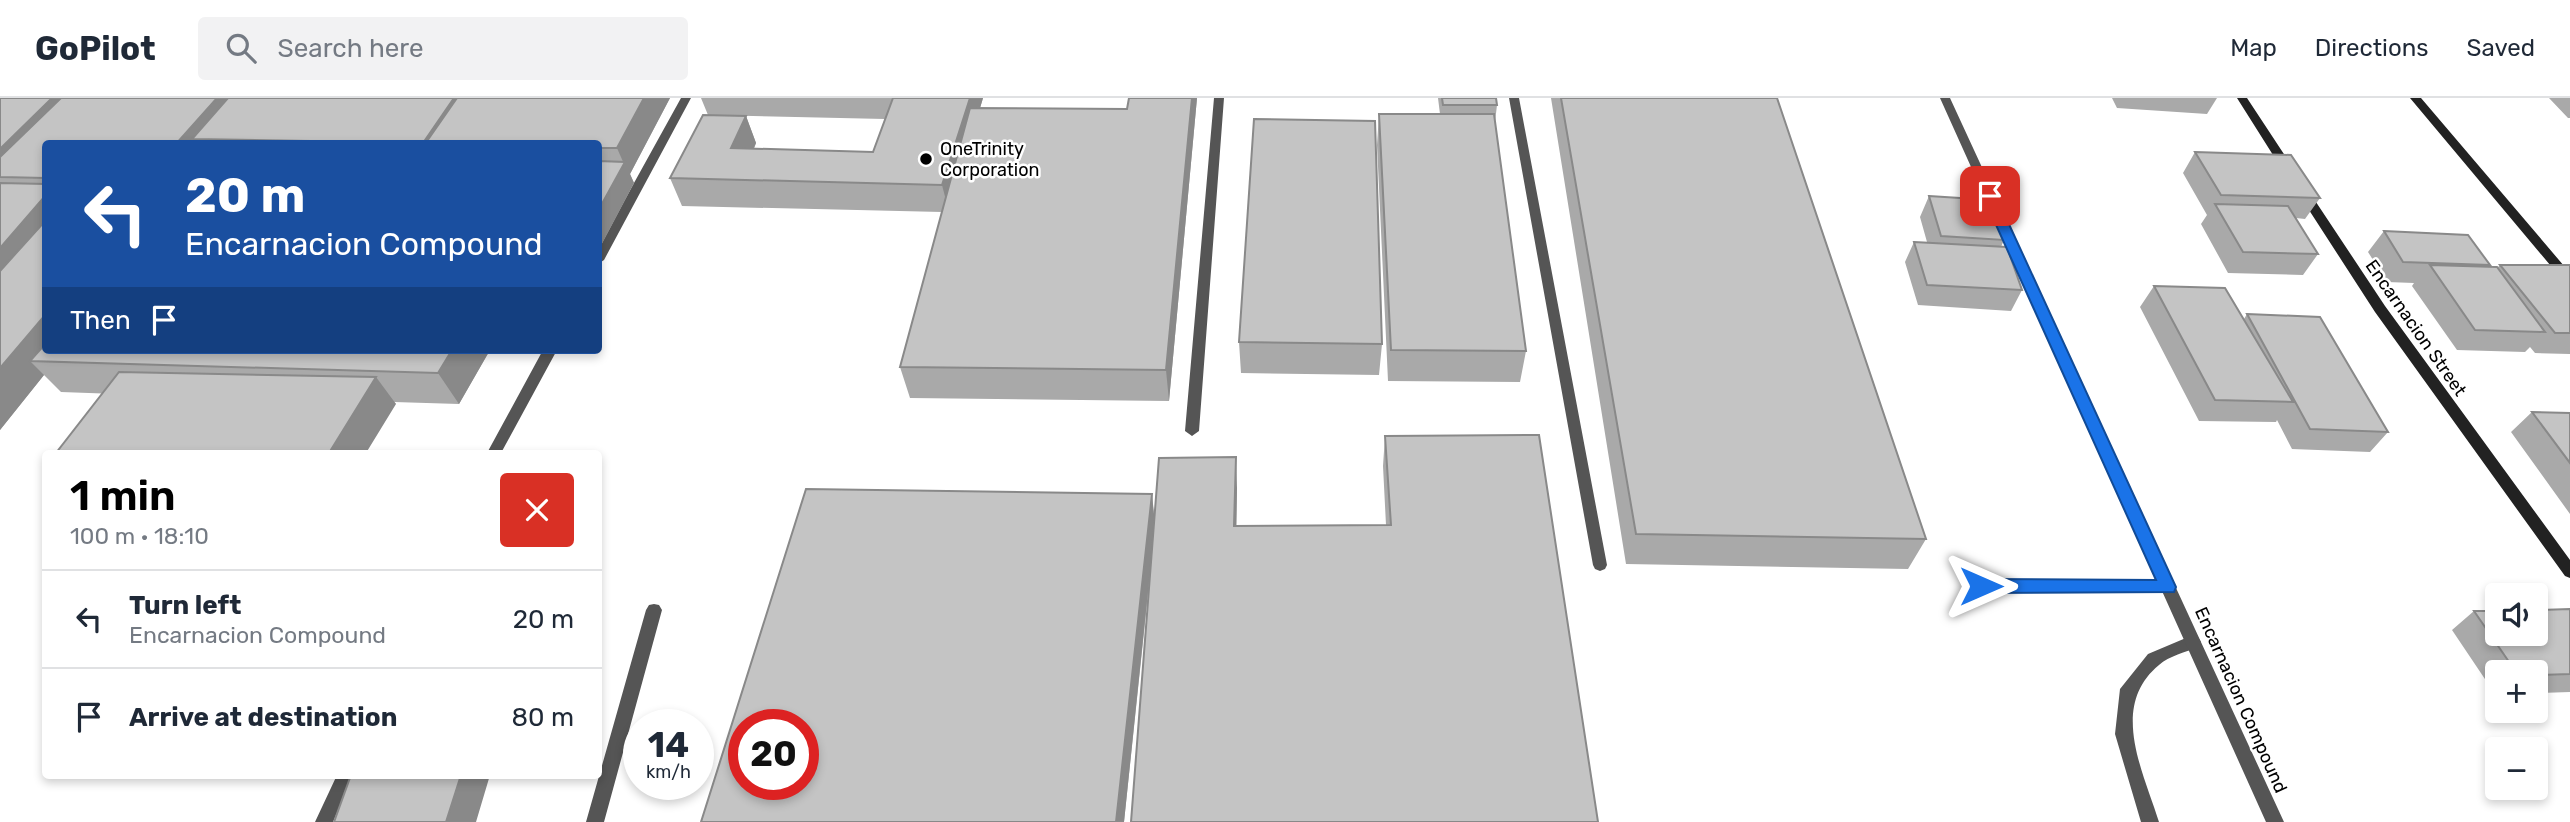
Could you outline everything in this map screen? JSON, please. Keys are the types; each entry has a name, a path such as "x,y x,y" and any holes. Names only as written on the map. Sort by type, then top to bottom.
{"street":[{"path":"602,253 685,98"},
{"path":"1192,431 1219,98"},
{"path":"1514,98 1600,565"},
{"name":"Encarnacion Compound","path":"1945,98 2275,822"},
{"name":"Encarnacion Street","path":"2242,98 2380,309 2570,572"},
{"path":"2415,98 2570,281"},
{"path":"496,450 548,354"},
{"path":"1981,586 2168,587"},
{"path":"595,822 654,610"},
{"path":"2150,822 2123,734 2128,689 2154,659 2193,642"},
{"path":"324,822 343,779"}],"building":[{"path":"0,98 52,98 0,149"},
{"path":"61,98 217,98 180,140 42,140 42,178 0,177 0,157"},
{"path":"228,98 454,98 425,140 192,139"},
{"path":"457,98 644,98 617,148 602,148 602,140 428,140"},
{"path":"893,98 970,98 942,185 670,178 703,115 746,116 731,148 873,152"},
{"path":"1129,98 1192,98 1166,370 900,367 970,108 1127,109"},
{"path":"1442,98 1496,98 1497,105 1443,105"},
{"path":"1561,98 1777,98 1926,539 1636,534"},
{"path":"1379,114 1494,114 1526,351 1391,350"},
{"path":"1254,119 1375,121 1382,344 1239,342"},
{"path":"2195,152 2291,155 2320,198 2221,195"},
{"path":"602,161 625,162 602,204"},
{"path":"0,183 42,184 42,200 0,248"},
{"path":"1929,196 1991,200 2004,240 1941,236"},
{"path":"2215,204 2288,206 2318,254 2243,252"},
{"path":"42,224 42,319 0,368 0,271"},
{"path":"2384,231 2468,235 2490,265 2403,262"},
{"path":"1914,242 2007,247 2022,290 1927,285"},
{"path":"2430,265 2497,267 2545,332 2475,330"},
{"path":"2500,265 2570,265 2570,333 2555,333"},
{"path":"2154,286 2225,288 2293,402 2215,400"},
{"path":"2247,314 2320,317 2388,432 2310,429"},
{"path":"42,348 42,354 450,354 438,373 30,361"},
{"path":"119,372 376,377 331,450 58,450"},
{"path":"2532,412 2570,413 2570,463"},
{"path":"1539,435 1598,822 1131,822 1159,458 1236,457 1234,526 1391,525 1385,436"},
{"path":"806,489 1152,494 1116,822 701,822 708,800 714,800 714,781 728,736 728,800 819,800 819,709 737,709"},
{"path":"2570,609 2570,674 2548,675 2548,660 2508,660 2498,646 2548,646 2548,610"},
{"path":"2474,611 2485,611 2485,627"},
{"path":"350,779 460,779 446,822 334,822"}],"place":[{"name":"OneTrinity Corporation","path":"926,159"}],"route":[{"path":"1981,586 2168,587 1990,196"}]}
